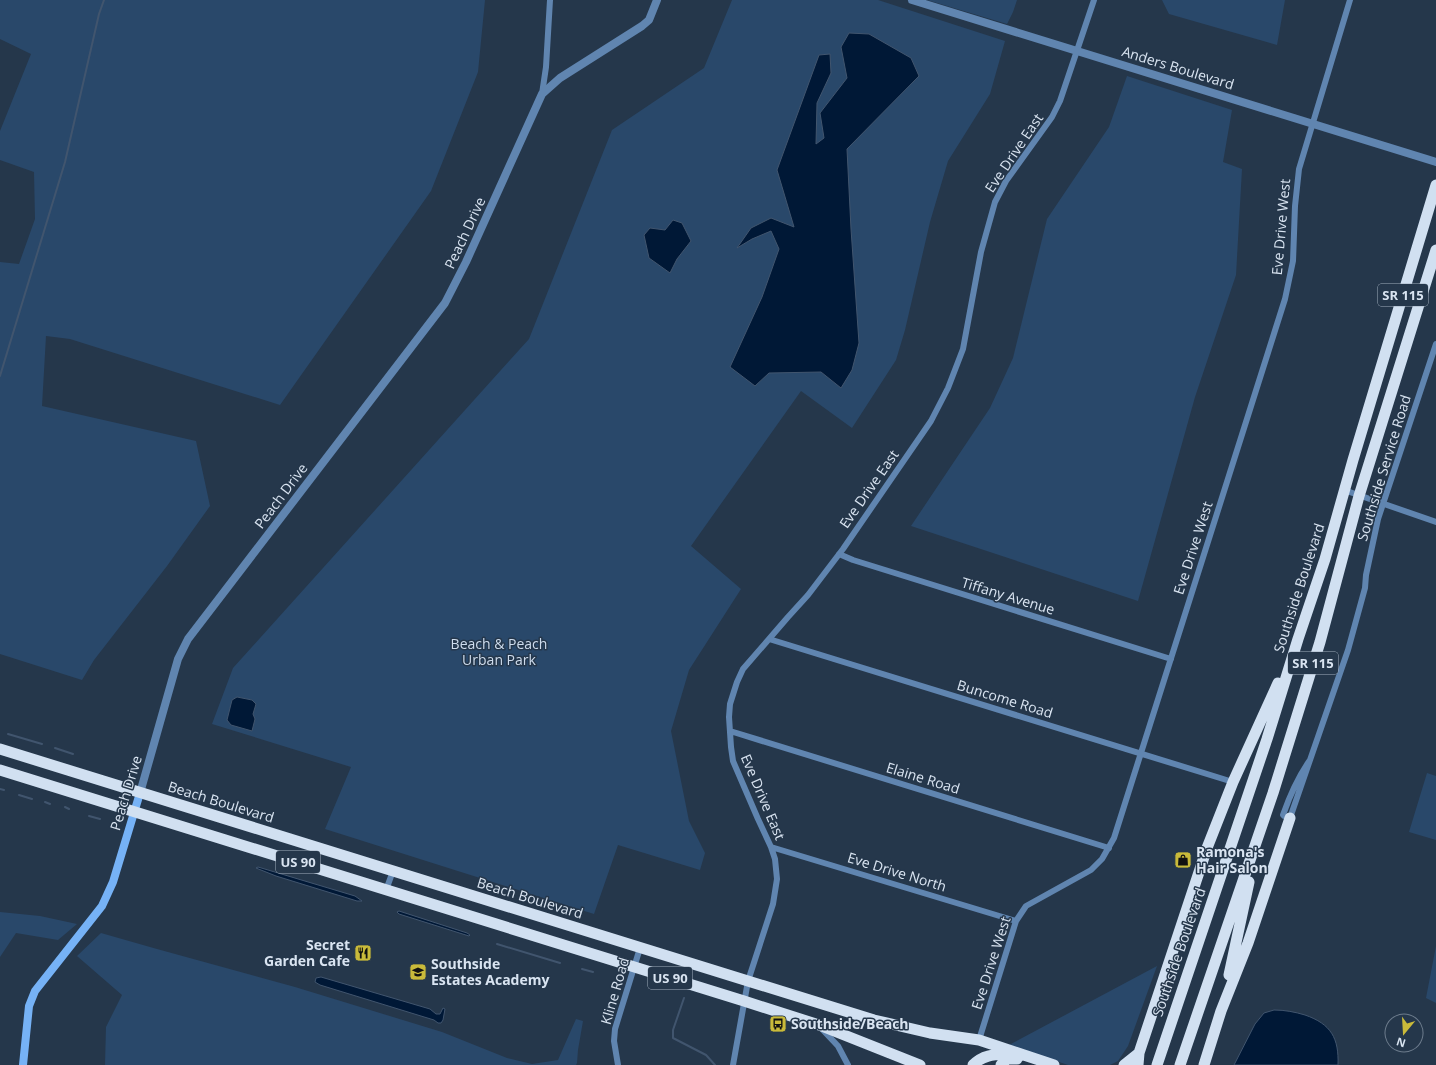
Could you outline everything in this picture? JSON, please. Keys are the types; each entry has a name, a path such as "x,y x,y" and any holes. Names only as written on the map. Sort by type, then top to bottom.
{"highway":[{"name":"Southside Boulevard","path":"1157,1065 1267,739 1325,559 1344,490 1436,185"},
{"name":"SR 115","path":"1181,1063 1261,829 1320,642 1359,496 1436,250"},
{"path":"1138,1065 1139,1053 1207,848 1233,782 1298,639"},
{"name":"Beach Boulevard","path":"0,749 874,1020 930,1033 979,1040 1054,1065"},
{"name":"US 90","path":"0,770 744,1001 819,1026 920,1065"},
{"path":"1204,1065 1221,1011 1248,943 1290,818"},
{"path":"1221,1011 1261,829"},
{"path":"1124,1065 1139,1053"},
{"path":"1139,1053 1143,1065"},
{"path":"973,1065 980,1058 992,1055 1025,1055"},
{"path":"1001,1065 1007,1059 1025,1055"}],"main road":[{"name":"Peach Drive","path":"23,1065 29,1006 35,990 91,920 107,896 113,882 140,793"}],"street":[{"path":"542,94 546,67 550,0"},
{"name":"Peach Drive","path":"140,793 178,659 188,639 445,303 466,262 542,94 560,78 642,26 649,20 657,0"},
{"name":"Anders Boulevard","path":"912,0 1436,162"},
{"name":"Eve Drive East","path":"733,1065 748,980 776,892 776,868 771,847 736,771 730,747 730,704 737,682 743,669 808,595 839,554 931,421 948,388 963,349 981,252 995,202 1006,181 1052,117 1060,101 1094,0"},
{"path":"1345,0 1345,14"},
{"path":"1345,14 1350,0"},
{"name":"Eve Drive West","path":"979,1040 1016,921 1026,906 1091,870 1102,859 1114,838 1285,299 1292,261 1299,169 1345,14"},
{"name":"Southside Service Road","path":"1290,818 1348,650 1365,588 1366,575 1378,519 1436,344"},
{"path":"1344,490 1436,522"},
{"name":"Tiffany Avenue","path":"839,554 853,560 1171,659"},
{"name":"Buncome Road","path":"770,638 1233,782"},
{"name":"Elaine Road","path":"730,731 1109,848"},
{"name":"Eve Drive North","path":"771,847 1016,921"},
{"path":"386,890 393,871"},
{"name":"Kline Road","path":"618,1065 614,1041 615,1029 640,948"},
{"path":"819,1026 838,1046 848,1065"}],"green space":[{"path":"0,0 485,0 478,72 431,191 280,405 70,339 46,336 42,406 196,441 210,506 167,566 94,660 82,680 0,654 0,262 19,264 35,219 34,172 0,160 0,131 31,54 0,39"},
{"name":"Beach & Peach Urban Park","path":"732,0 878,0 1005,41 990,94 948,161 930,222 905,330 896,360 852,428 801,391 691,546 741,589 689,670 671,731 689,821 705,853 700,870 618,845 594,914 325,829 351,767 212,724 233,668 529,339 612,130 704,68"},
{"path":"927,0 1017,0 1007,24"},
{"path":"1162,0 1285,0 1277,45 1169,14"},
{"path":"1127,76 1232,110 1223,162 1242,169 1236,275 1195,397 1138,601 911,526 990,408 1013,358 1047,219 1109,127"},
{"path":"1427,773 1436,776 1436,840 1409,832"},
{"path":"0,912 40,916 77,924 58,940 16,933 0,957"},
{"path":"101,933 295,987 442,1032 507,1058 532,1064 558,1060 576,1019 583,1021 577,1063 576,1065 105,1065 106,1027 122,995 77,956"},
{"path":"1436,946 1436,1003 1426,998"},
{"path":"1157,966 1128,1046 1118,1061 1110,1065 1068,1065 1009,1045"}],"shaded area":[{"path":"849,33 869,34 911,58 919,76 847,149 859,343 852,370 841,388 821,372 769,373 755,386 730,367 762,297 779,249 771,231 752,239 737,248 751,228 771,218 794,227 777,170 819,55 830,54 831,73 817,103 816,144 824,138 820,113 847,78 841,47"},
{"path":"673,220 682,223 691,241 677,259 670,273 649,258 644,235 650,228 665,230"},
{"path":"237,697 252,700 256,704 253,714 255,719 252,731 231,725 227,720 232,700"},
{"path":"258,867 355,896 362,901 357,901 276,876 256,868"},
{"path":"399,911 470,935 469,936 399,914 397,912"},
{"path":"321,977 430,1009 436,1014 440,1014 443,1008 445,1009 443,1020 441,1023 438,1023 434,1020 320,985 315,982 316,978"},
{"path":"1274,1010 1290,1011 1305,1015 1321,1023 1327,1028 1332,1033 1335,1040 1338,1065 1234,1065 1255,1024 1264,1013"}],"waterway":[{"path":"0,376 65,162 99,14 104,0"},
{"path":"8,734 42,744"},
{"path":"55,748 73,754"},
{"path":"0,789 4,790"},
{"path":"19,795 32,799"},
{"path":"45,802 50,804"},
{"path":"65,807 69,809"},
{"path":"89,816 100,819"},
{"path":"497,944 560,963"},
{"path":"582,969 593,972"},
{"path":"684,998 673,1030 673,1038 706,1055 715,1065"}],"place":[{"name":"Ramona's Hair Salon","path":"1183,860"},
{"name":"Secret Garden Cafe","path":"363,953"},
{"name":"Southside Estates Academy","path":"418,972"},
{"name":"Southside/Beach","path":"778,1024"}]}
